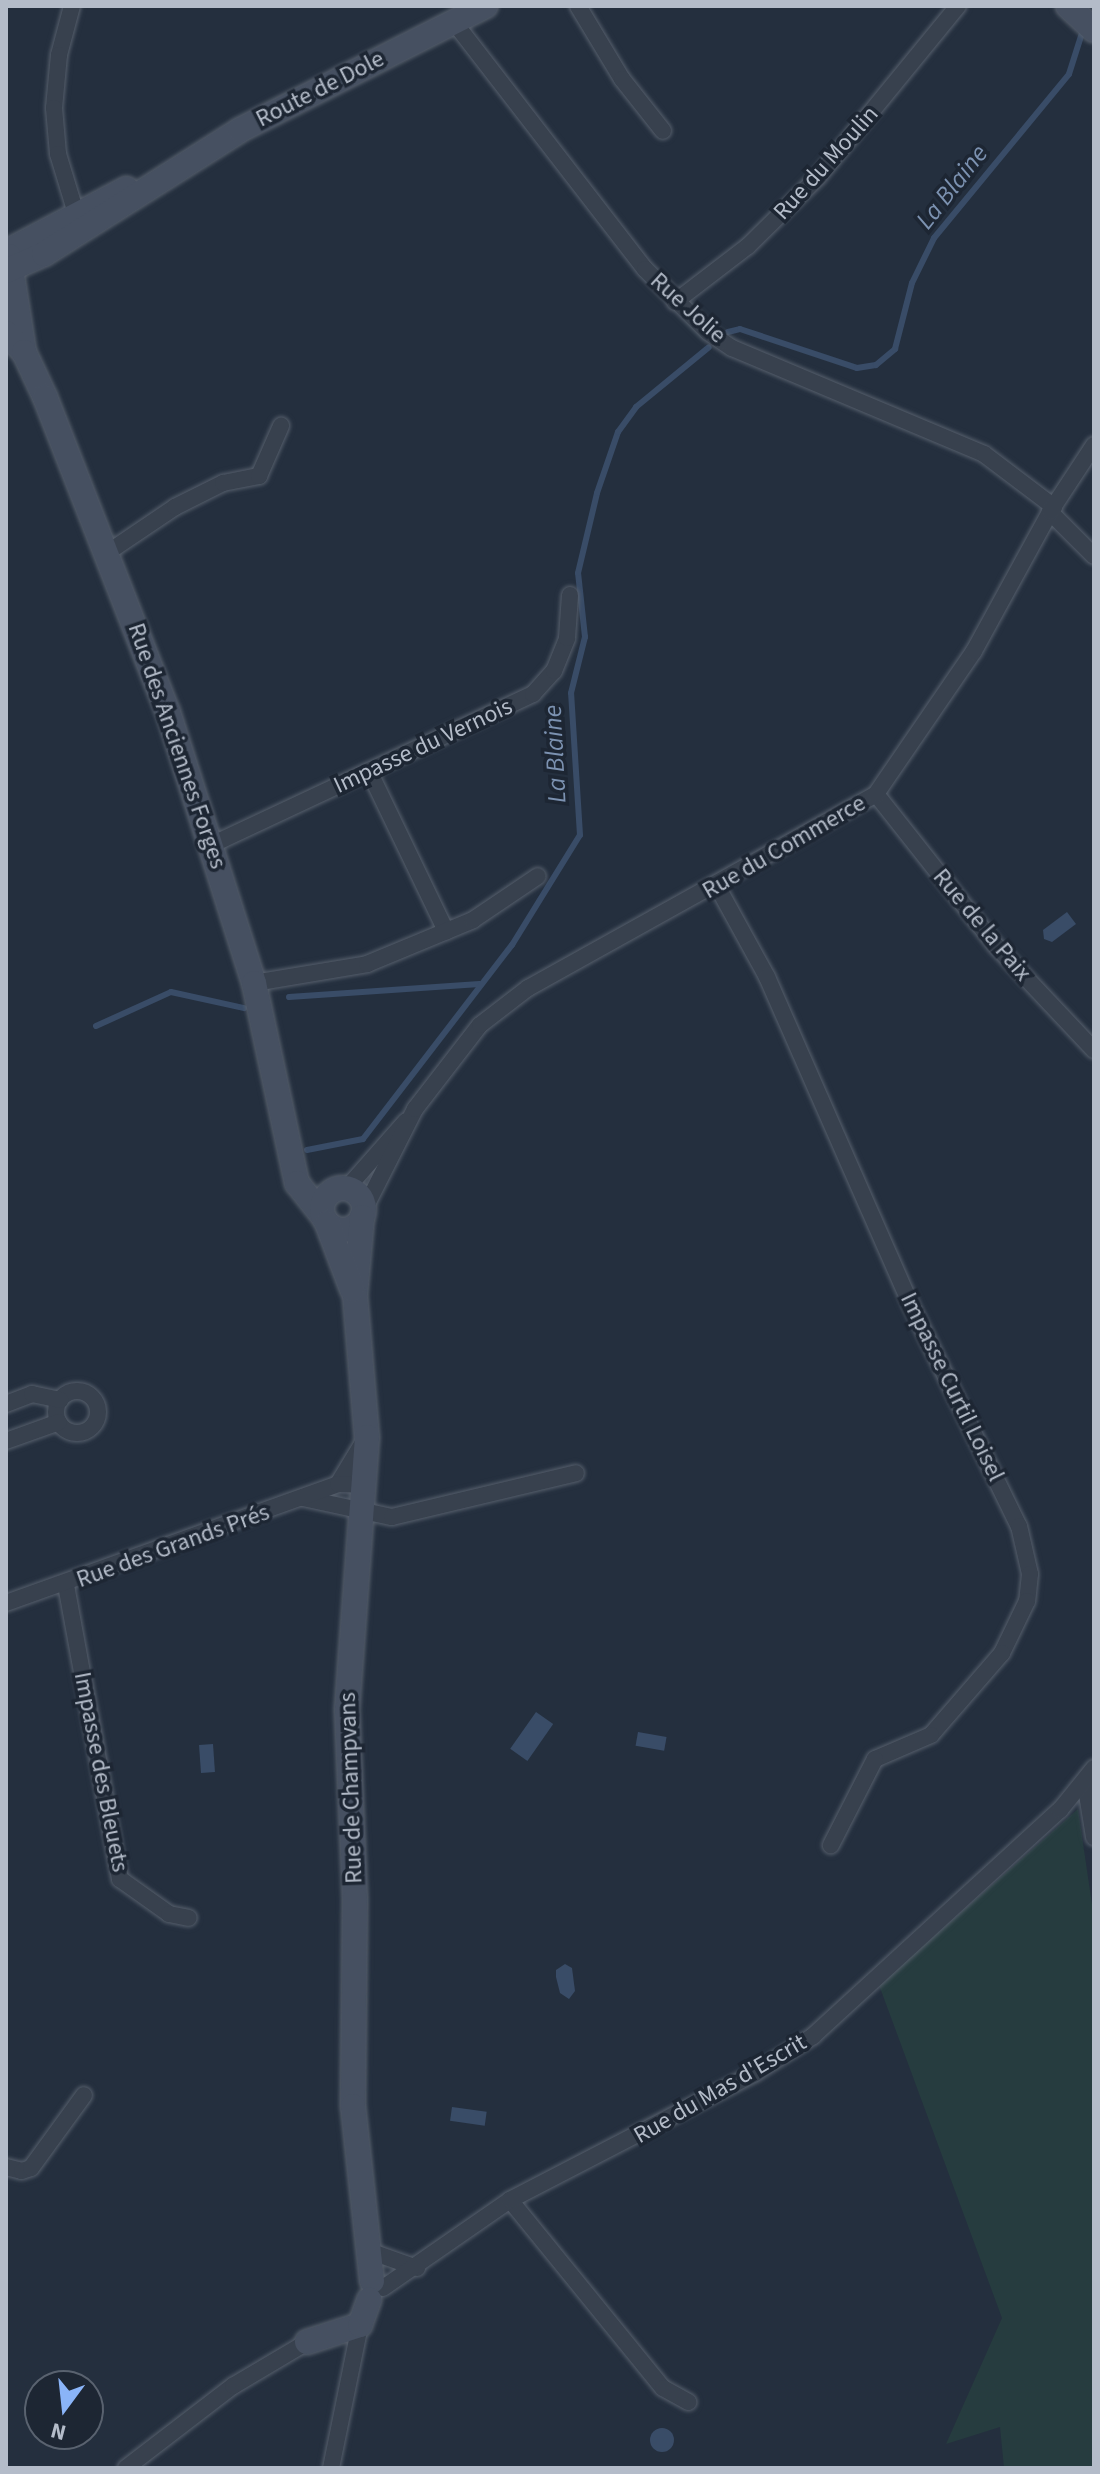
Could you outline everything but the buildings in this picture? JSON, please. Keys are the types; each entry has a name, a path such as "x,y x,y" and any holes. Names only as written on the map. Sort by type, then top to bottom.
{"street":[{"path":"72,6 59,55 54,108 58,154 79,221"},
{"name":"Route de Dole","path":"8,261 159,180 302,97 486,6"},
{"path":"578,6 622,79 663,131"},
{"name":"Rue du Moulin","path":"675,302 748,246 818,177 958,6"},
{"path":"1068,6 1094,30"},
{"name":"Rue Jolie","path":"454,22 675,302 732,348 984,454 1052,509 1094,556"},
{"name":"Rue des Anciennes Forges","path":"8,261 24,352 107,553 213,844 254,983 293,1152 297,1183 324,1218"},
{"name":"Rue des Anciennes Forges","path":"6,333 24,352"},
{"path":"107,553 175,507 223,483 259,476 281,426"},
{"name":"Rue du Commerce","path":"344,1187 410,1117 460,1046 516,997 876,794 974,651 1052,509 1094,445"},
{"name":"Impasse du Vernois","path":"213,844 533,694 554,671 567,638 570,595"},
{"path":"369,771 446,931"},
{"name":"Rue de la Paix","path":"876,794 996,946 1094,1050"},
{"path":"254,983 367,964 473,920 538,876"},
{"name":"Impasse Curtil Loisel","path":"717,886 767,977 910,1303 1019,1526 1030,1574 1023,1612 1002,1653 931,1735 875,1759 831,1845"},
{"name":"Rue du Commerce","path":"363,1214 410,1117"},
{"path":"293,1152 310,1172 344,1187 360,1196 363,1214 346,1230 324,1218 323,1198 344,1187"},
{"name":"Rue de Champvans","path":"331,2468 360,2325 372,2291 353,2106 355,1899 347,1709 359,1512 367,1437 355,1295 363,1214"},
{"name":"Rue de Champvans","path":"324,1218 355,1295"},
{"path":"6,1404 32,1394 60,1400 72,1391 85,1393 95,1401 97,1414 91,1426 78,1432 59,1422 6,1441"},
{"path":"59,1422 60,1400"},
{"path":"338,1484 367,1437"},
{"path":"303,1498 392,1517 576,1473"},
{"name":"Rue des Grands Prés","path":"6,1603 66,1585 338,1484 363,1485"},
{"name":"Impasse des Bleuets","path":"66,1585 120,1879 169,1914 189,1918"},
{"path":"1090,1775 1094,1837"},
{"name":"Rue du Mas d'Escrit","path":"372,2291 417,2268 510,2200 745,2079 813,2036 1090,1775"},
{"path":"6,2167 22,2171 31,2168 84,2095"},
{"path":"510,2200 663,2388 688,2402"},
{"path":"369,2251 417,2268"},
{"path":"314,2342 372,2291"},
{"path":"126,2468 211,2402 314,2342 360,2325"},
{"path":"314,2342 337,2346 353,2364"}],"green space":[{"path":"1078,1809 1094,1918 1094,2468 1004,2468 1000,2427 946,2444 1002,2318 879,1985"}],"water":[{"path":"1067,912 1076,924 1052,942 1044,939 1043,930"},
{"path":"536,1712 553,1724 527,1761 510,1749"},
{"path":"638,1732 667,1737 664,1751 636,1746"},
{"path":"213,1744 215,1772 201,1773 199,1745"},
{"path":"565,1964 572,1968 575,1991 569,1999 560,1993 556,1977 556,1970"},
{"path":"452,2107 487,2112 485,2126 450,2121"},
{"path":"662,2428 670,2432 674,2440 670,2448 662,2452 654,2448 650,2440 654,2432"}],"waterway":[{"name":"La Blaine","path":"728,332 740,329 857,368 876,365 895,349 912,283 934,238 1069,74 1082,33"},
{"name":"La Blaine","path":"307,1150 363,1139 512,945 580,835 571,693 585,637 578,573 597,493 618,432 636,407 709,347"},
{"name":"La Blaine","path":"289,997 480,984"},
{"name":"La Blaine","path":"96,1026 171,992 244,1008"}]}
